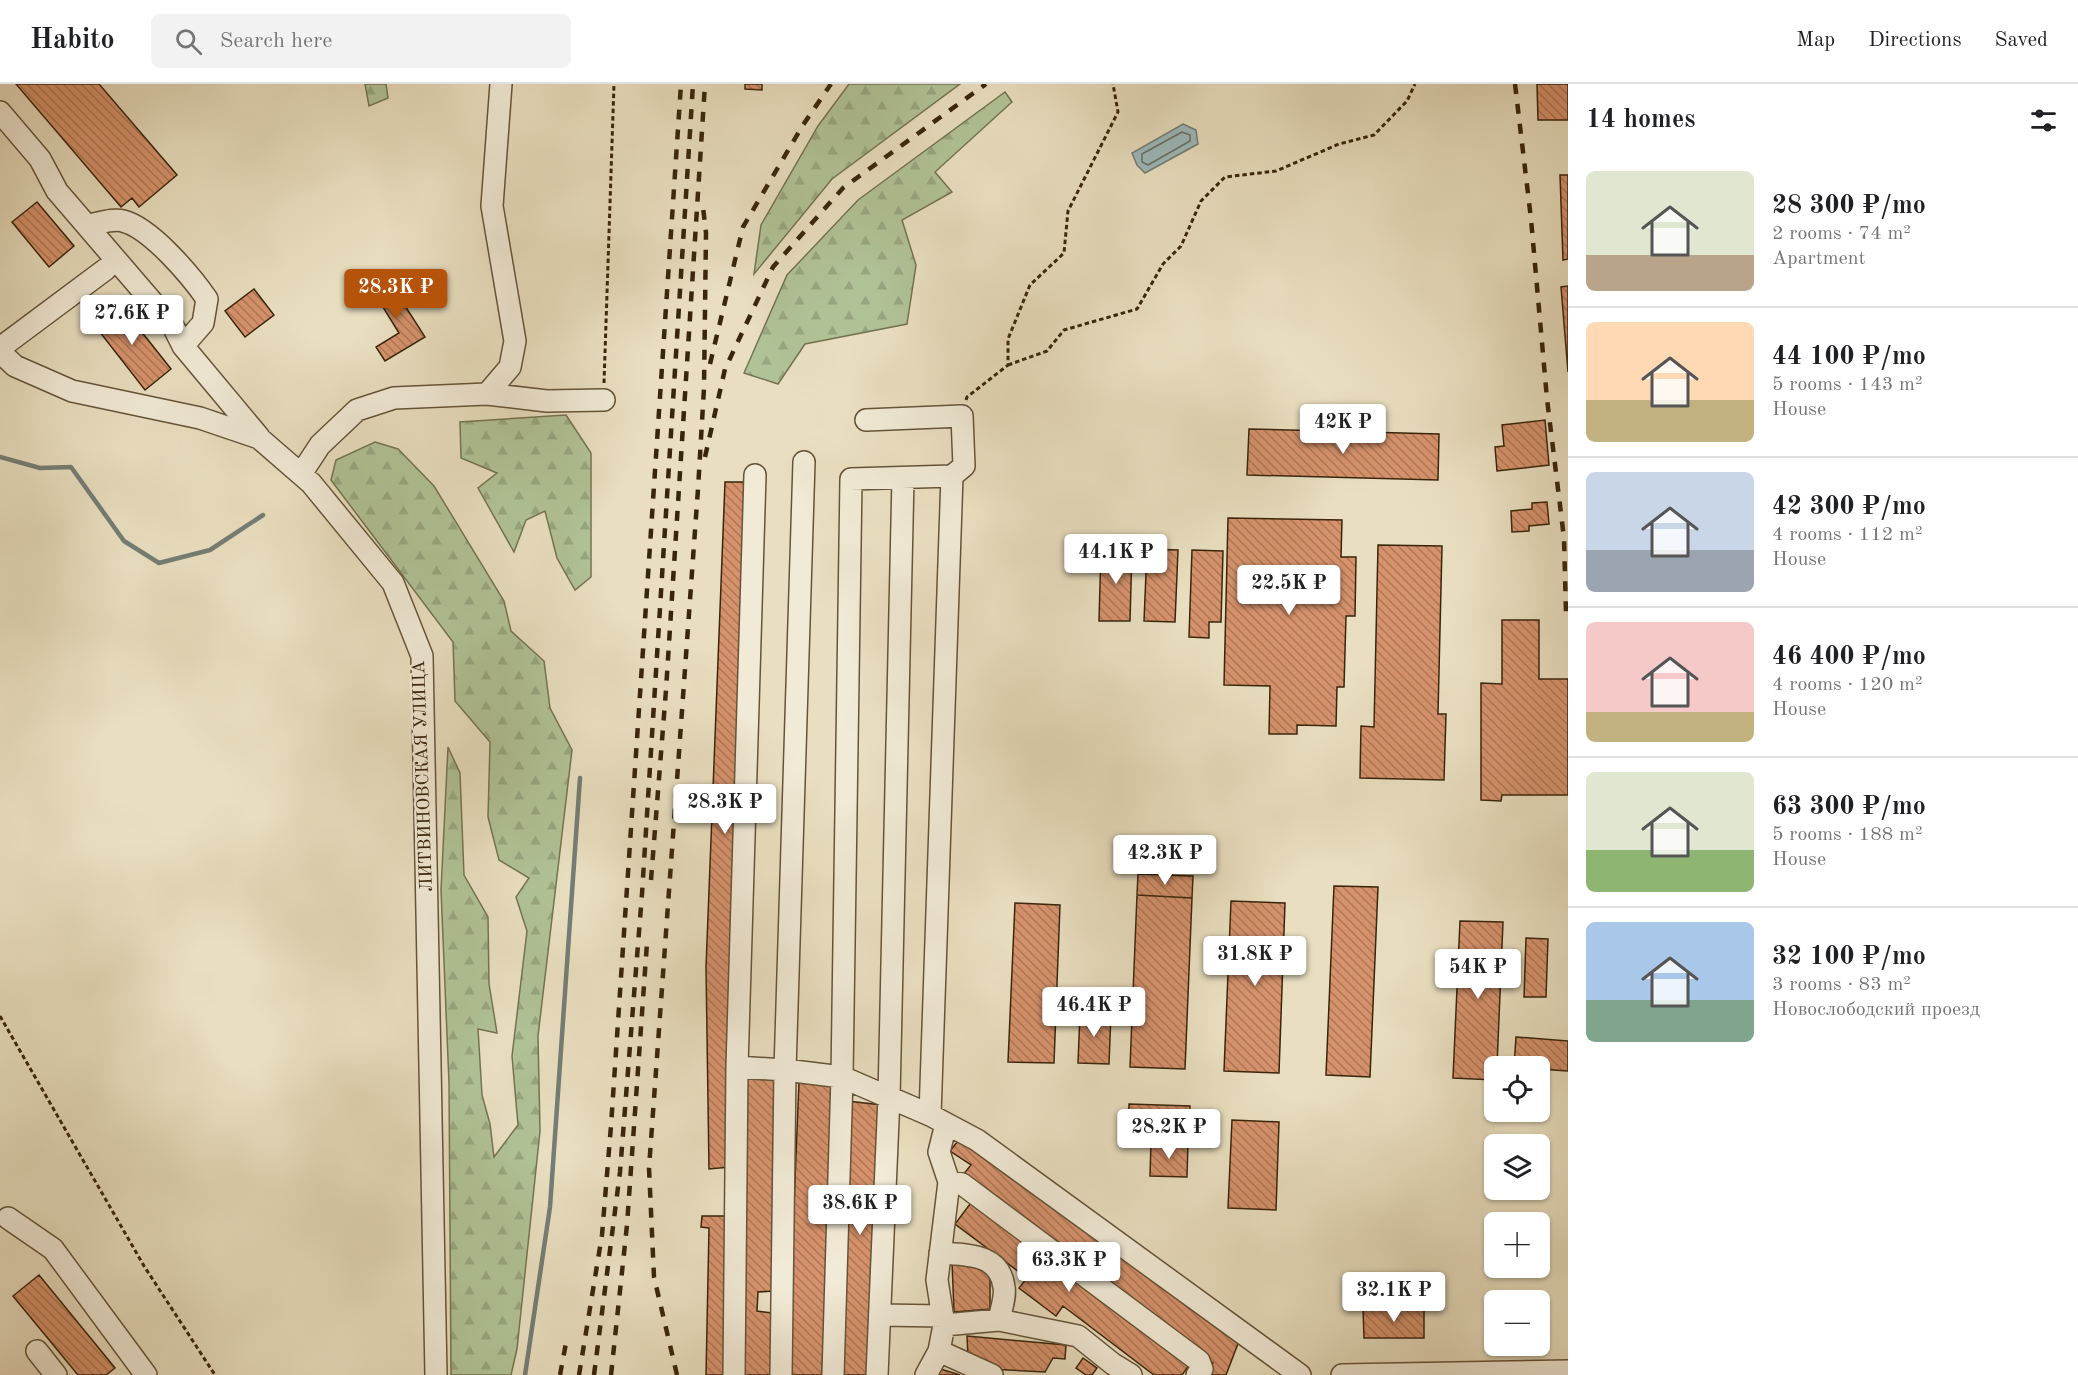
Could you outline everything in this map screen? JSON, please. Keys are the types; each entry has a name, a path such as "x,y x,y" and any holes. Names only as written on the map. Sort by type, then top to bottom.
{"street":[{"path":"487,394 510,367 515,341 492,206 501,84"},
{"path":"0,112 40,159 57,191 173,326 183,346 260,438"},
{"path":"87,225 122,220 144,231 192,278 207,299 203,323 183,346"},
{"path":"0,350 105,269"},
{"name":"ЛИТВИНОВСКАЯ УЛИЦА","path":"0,350 15,366 72,391 200,418 260,438 311,483 393,583 422,656 436,1375"},
{"path":"301,474 320,445 357,410 394,398 487,394 547,401 604,400"},
{"path":"833,1375 842,1077 852,479 952,476 964,466 962,416 866,420"},
{"path":"781,1375 785,1070 804,462"},
{"path":"734,1375 737,1067 755,475"},
{"path":"926,1375 939,1351 944,1321 937,1280 949,1182 939,1152 938,1119 952,476"},
{"path":"876,1375 889,1097 903,478"},
{"path":"737,1067 842,1077 938,1119 977,1140 1300,1375"},
{"path":"949,1182 962,1184 1199,1361 1202,1369 1197,1375"},
{"path":"8,1218 53,1249 146,1375"},
{"path":"940,1253 980,1256 996,1268 1005,1287 999,1320"},
{"path":"880,1315 944,1321 999,1320 1078,1336 1112,1370 1131,1375"},
{"path":"37,1351 56,1375"},
{"path":"939,1351 992,1375"},
{"path":"1342,1375 1568,1371"}],"path":[{"path":"604,400 614,84"},
{"path":"1008,365 1008,339 1030,285 1065,253 1068,211 1118,112 1113,84"},
{"path":"962,416 967,397 1008,365 1047,351 1064,330 1137,309 1163,264 1181,246 1201,201 1225,177 1276,171 1339,144 1374,135 1407,100 1415,84"},
{"path":"0,1016 144,1266 215,1375"}],"green space":[{"path":"365,84 386,84 388,98 369,106"},
{"path":"849,84 960,84 832,179 754,274 761,225 818,126"},
{"path":"1005,92 1012,102 935,172 952,192 902,220 916,265 907,324 805,344 778,384 744,373 787,275 858,200"},
{"path":"566,415 591,453 591,577 575,590 557,558 545,511 526,520 514,552 478,488 497,473 461,458 460,422"},
{"path":"375,442 398,449 434,486 504,601 511,631 544,661 550,708 572,750 538,1036 540,1131 517,1349 511,1375 451,1375 449,1083 441,890 448,747 460,773 464,875 488,917 489,984 497,1033 478,1029 482,1095 490,1124 494,1157 518,1125 512,1056 527,931 516,897 529,878 499,860 488,817 490,742 455,701 453,642 331,480 336,460"}],"water":[{"path":"1183,124 1196,130 1198,144 1145,173 1137,165 1132,153"}],"building":[{"path":"16,84 99,84 177,175 139,207 132,198 121,207"},
{"path":"745,84 762,84 762,90 745,89"},
{"path":"1537,84 1568,84 1568,120 1538,120"},
{"path":"1560,175 1568,175 1568,259 1563,260"},
{"path":"37,202 74,246 49,267 12,222"},
{"path":"386,276 425,337 385,361 376,347 399,333 370,286"},
{"path":"1568,286 1568,372 1561,287"},
{"path":"254,289 274,315 245,337 225,311"},
{"path":"118,302 171,369 145,390 92,322"},
{"path":"1545,420 1549,465 1497,471 1495,447 1504,446 1502,425"},
{"path":"1249,429 1439,434 1438,480 1247,475"},
{"path":"725,482 745,482 730,1167 709,1169 706,967"},
{"path":"1547,502 1549,524 1529,526 1529,531 1512,532 1511,511 1532,509 1532,503"},
{"path":"1228,518 1342,520 1341,557 1356,557 1355,616 1346,616 1344,687 1337,687 1336,726 1297,725 1297,734 1269,734 1270,686 1224,685"},
{"path":"1378,545 1442,546 1438,714 1446,714 1444,780 1360,778 1361,726 1374,727"},
{"path":"1101,549 1132,549 1130,621 1099,621"},
{"path":"1147,549 1178,550 1175,622 1144,621"},
{"path":"1192,550 1223,551 1221,622 1209,622 1209,638 1189,637"},
{"path":"1502,620 1539,620 1539,679 1568,679 1568,795 1502,795 1501,801 1481,800 1481,683 1502,684"},
{"path":"1138,874 1193,876 1192,898 1137,895"},
{"path":"1334,886 1378,887 1370,1077 1326,1075"},
{"path":"1137,895 1192,898 1185,1069 1130,1067"},
{"path":"1231,901 1285,903 1279,1073 1224,1071"},
{"path":"1015,903 1060,905 1054,1063 1008,1062"},
{"path":"1460,921 1503,922 1497,1056 1484,1056 1484,1080 1453,1078"},
{"path":"1526,938 1548,939 1546,997 1524,997"},
{"path":"1080,1013 1111,1014 1109,1064 1078,1063"},
{"path":"1516,1037 1568,1041 1568,1071 1550,1070 1550,1056 1515,1056"},
{"path":"743,1074 780,1075 774,1291 758,1292 757,1311 772,1313 772,1375 742,1375"},
{"path":"799,1082 834,1083 822,1375 787,1375"},
{"path":"847,1101 882,1105 871,1375 840,1375"},
{"path":"1129,1104 1190,1106 1188,1143 1128,1141"},
{"path":"1232,1120 1279,1122 1276,1210 1228,1208"},
{"path":"961,1137 1239,1341 1226,1375 1205,1375 1213,1363 962,1176 971,1165 950,1151"},
{"path":"1151,1142 1188,1143 1187,1177 1150,1176"},
{"path":"973,1200 1190,1364 1182,1375 1154,1375 1063,1306 1056,1316 1019,1288 1027,1278 955,1224"},
{"path":"702,1216 729,1216 727,1375 706,1375 709,1228 701,1227"},
{"path":"952,1262 990,1271 990,1309 954,1312"},
{"path":"39,1275 115,1368 106,1375 78,1375 13,1296"},
{"path":"1363,1308 1424,1308 1424,1338 1364,1338"},
{"path":"967,1336 1066,1345 1065,1359 1053,1358 1045,1372 988,1369 986,1360 968,1357"},
{"path":"1083,1358 1097,1368 1092,1375 1086,1375 1076,1368"},
{"path":"934,1367 960,1375 932,1375"}],"waterway":[{"path":"0,457 40,468 71,467 124,541 159,563 210,550 263,515"},
{"path":"525,1375 550,1207 580,778"}],"railway":[{"path":"579,1375 602,1235 611,1126 681,84"},
{"path":"594,1375 620,1172 642,894 693,84"},
{"path":"651,880 666,690 705,84"},
{"path":"710,364 743,227 803,125 831,84"},
{"path":"705,457 725,369 773,267 843,188 986,84"},
{"path":"1515,84 1531,219 1547,399 1564,538 1566,613"},
{"path":"677,1375 654,1277 649,1168 704,388 706,233 703,207"},
{"path":"611,1375 627,1225 647,943"},
{"path":"560,1375 566,1343"}]}
